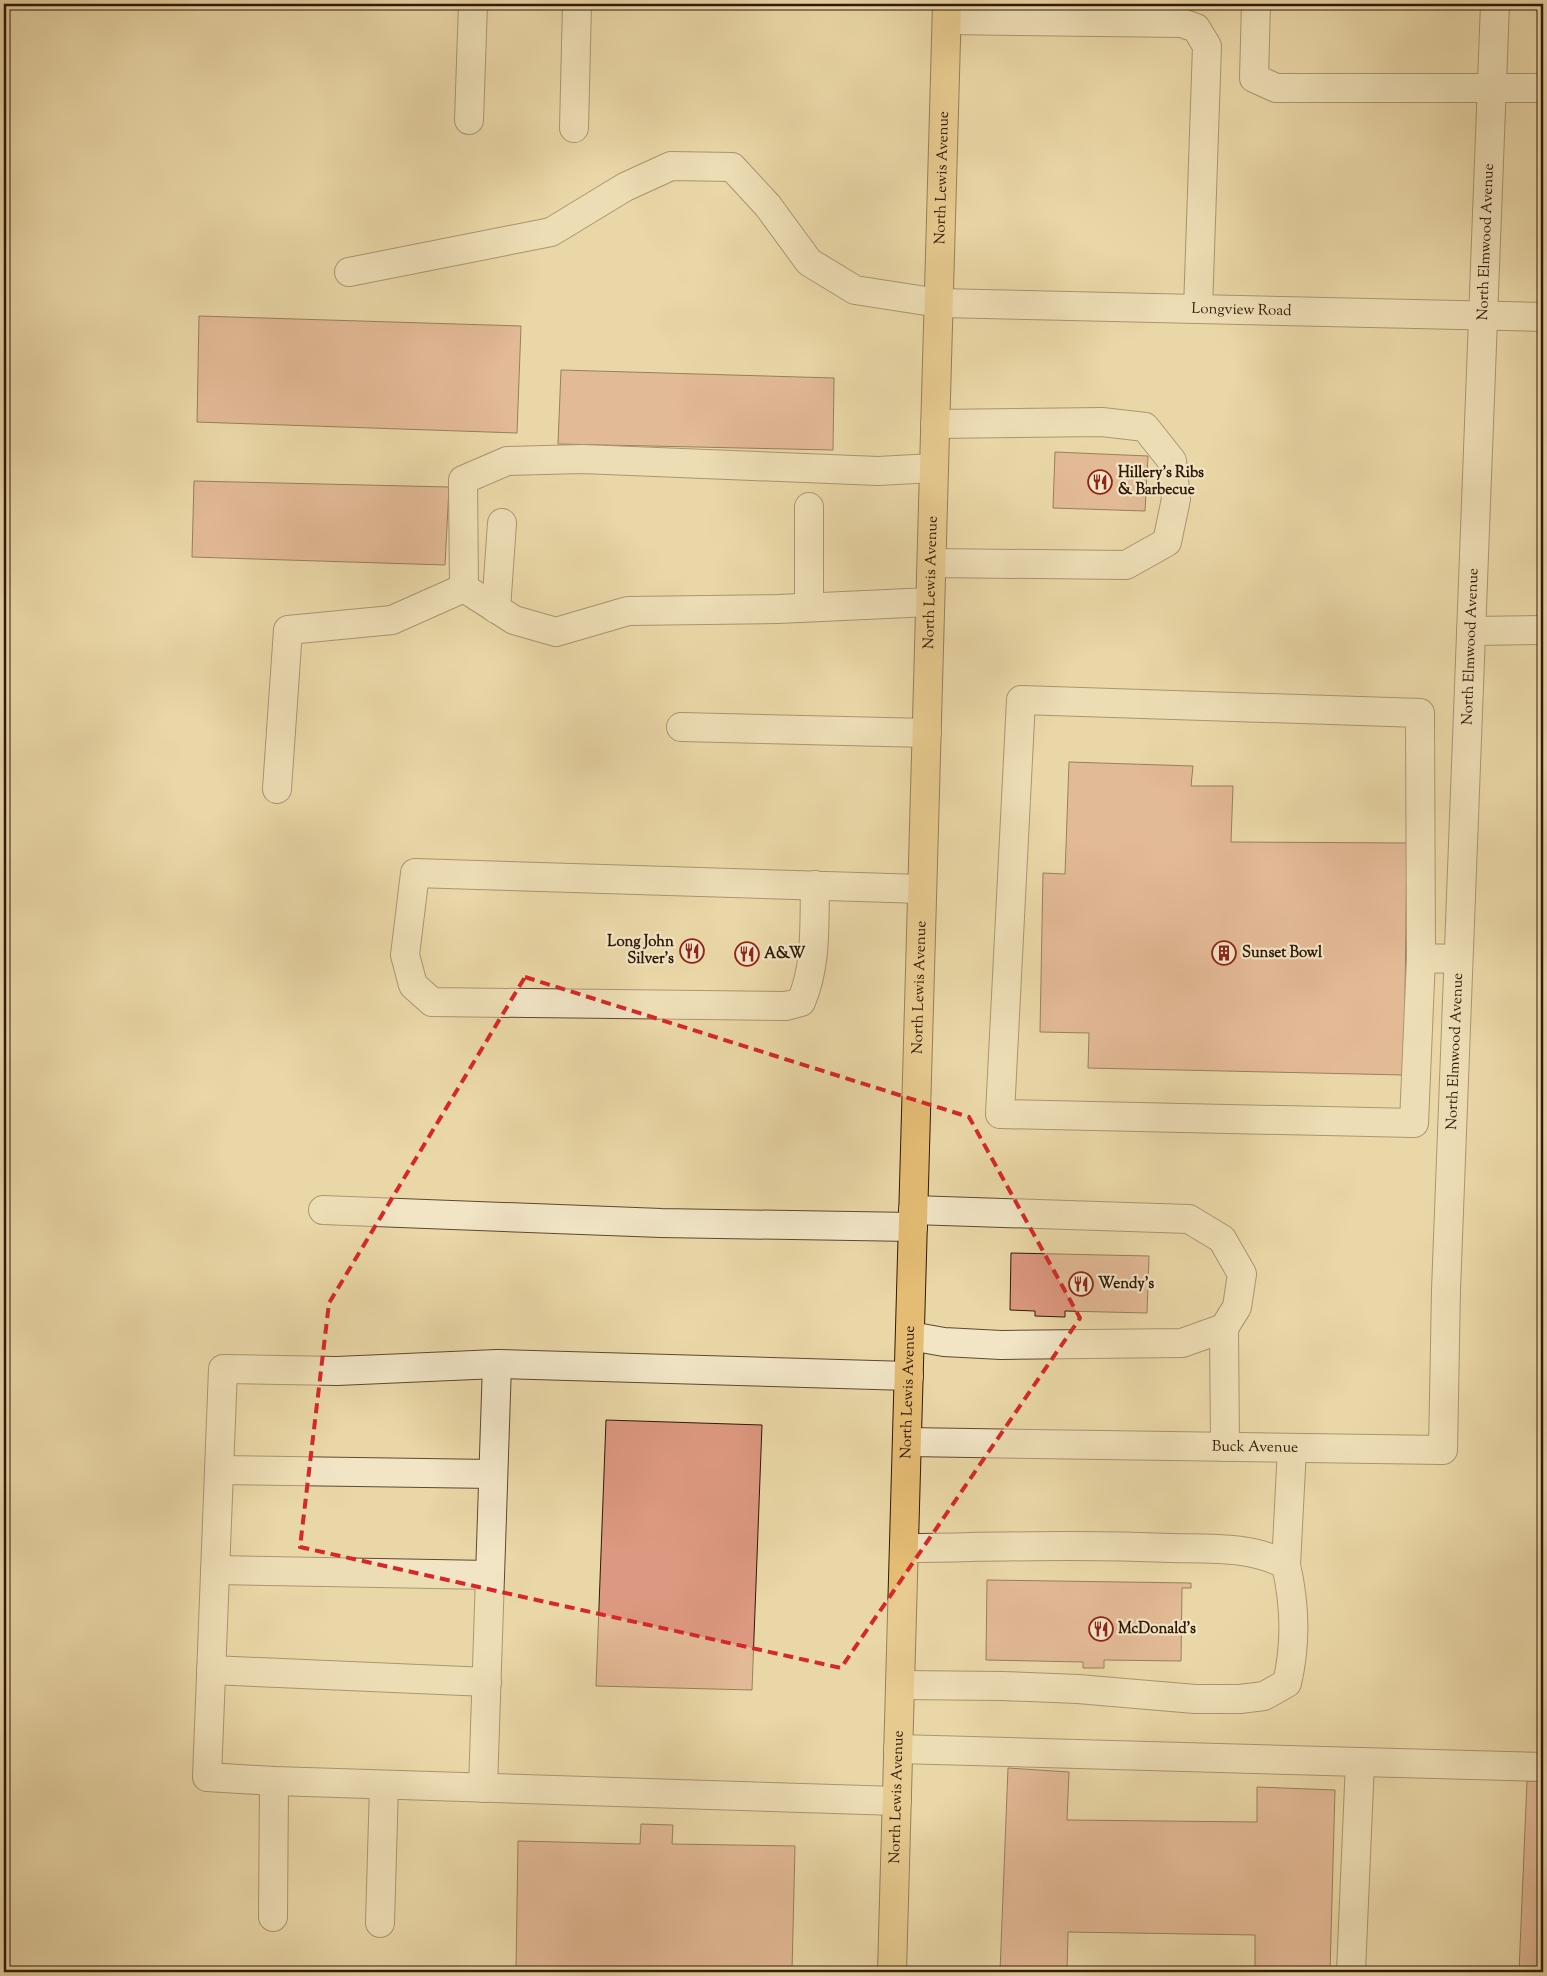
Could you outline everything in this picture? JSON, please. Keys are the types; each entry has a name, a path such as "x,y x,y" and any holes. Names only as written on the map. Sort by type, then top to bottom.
{"main road":[{"name":"North Lewis Avenue","path":"892,1972 947,12"}],"street":[{"path":"468,120 473,4"},
{"path":"574,128 578,4"},
{"path":"1256,4 1254,78 1276,88 1543,88"},
{"name":"North Elmwood Avenue","path":"1446,1290 1495,4"},
{"path":"947,12 1182,14 1196,28 1207,46 1198,309"},
{"name":"Longview Road","path":"349,272 551,232 626,187 671,166 732,168 768,206 809,262 854,290 939,303 1543,317"},
{"path":"932,563 1126,565 1167,542 1176,499 1172,461 1144,427 1102,422 935,424"},
{"path":"464,588 463,480 507,461 582,459 868,470 934,468"},
{"path":"809,507 810,607"},
{"path":"496,609 502,523"},
{"path":"464,588 514,620 556,632 628,611 930,602"},
{"path":"277,789 288,630 392,620 464,588"},
{"path":"1471,630 1543,630"},
{"path":"1021,700 1420,713 1421,958 1414,1123 1000,1114 1021,700"},
{"path":"681,727 927,733"},
{"path":"814,885 813,954 807,987 801,1002 786,1006 432,1002 413,985 406,955 414,873 814,885 922,889"},
{"path":"1421,958 1458,959"},
{"path":"323,1210 632,1223 913,1218 1189,1219 1222,1239 1242,1274 1237,1307 1224,1328 1225,1447"},
{"name":"Buck Avenue","path":"907,1442 1443,1450 1446,1290"},
{"path":"910,1336 944,1342 1001,1344 1182,1344 1224,1328"},
{"path":"484,1788 497,1364"},
{"path":"897,1801 274,1782 207,1777 223,1369 337,1371 497,1364 909,1376"},
{"path":"900,1685 1068,1689 1195,1699 1264,1696 1287,1683 1293,1658 1290,1585 1286,1565 1292,1448"},
{"path":"219,1470 493,1474"},
{"path":"904,1548 1079,1546 1229,1549 1270,1556 1286,1565"},
{"path":"215,1570 490,1575"},
{"path":"211,1670 487,1682"},
{"path":"898,1749 1543,1767"},
{"path":"1351,1972 1360,1762"},
{"path":"273,1916 274,1782"},
{"path":"380,1923 384,1785"}],"highlighted area":[{"path":"525,977 969,1117 1080,1318 841,1668 300,1547 329,1303"}],"building":[{"path":"1030,4 1125,4 1125,9"},
{"path":"199,316 521,326 517,433 197,422"},
{"path":"561,370 834,378 833,450 558,444"},
{"name":"Hillery's Ribs & Barbecue","path":"1055,452 1148,456 1145,511 1053,508"},
{"path":"194,481 449,487 445,565 192,557"},
{"name":"Sunset Bowl","path":"1069,762 1193,766 1191,786 1233,786 1231,842 1407,843 1404,1075 1088,1068 1089,1033 1040,1032 1043,873 1065,874"},
{"path":"1011,1253 1149,1256 1147,1313 1065,1311 1065,1317 1035,1316 1035,1311 1010,1310"},
{"path":"606,1420 762,1425 752,1690 596,1686"},
{"path":"987,1580 1191,1583 1191,1588 1182,1588 1181,1661 1104,1660 1104,1668 1083,1668 1083,1662 986,1660"},
{"path":"1008,1768 1069,1772 1067,1820 1257,1822 1257,1787 1335,1790 1330,1972 1255,1972 1255,1935 1068,1932 1067,1972 1000,1972"},
{"path":"1527,1781 1543,1782 1543,1972 1519,1972"},
{"path":"641,1824 673,1825 672,1844 795,1846 792,1972 516,1970 518,1841 640,1844"}],"place":[{"name":"Hillery's Ribs & Barbecue","path":"1100,482"},
{"name":"Long John Silver's","path":"692,951"},
{"name":"Sunset Bowl","path":"1224,953"},
{"name":"A&W","path":"747,954"},
{"name":"Wendy's","path":"1081,1284"},
{"name":"McDonald's","path":"1101,1629"}]}
